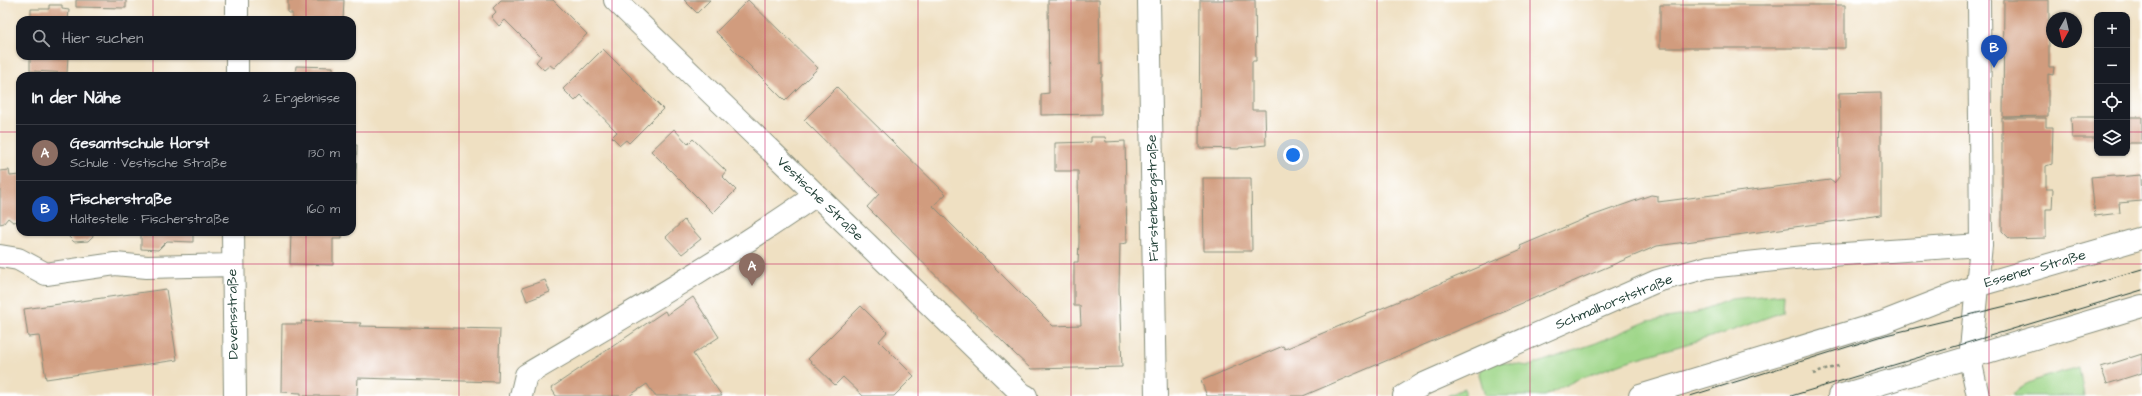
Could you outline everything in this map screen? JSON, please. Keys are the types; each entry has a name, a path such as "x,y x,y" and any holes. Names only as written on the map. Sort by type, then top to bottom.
{"street":[{"path":"237,0 237,16"},
{"name":"Vestische Straße","path":"615,0 1022,394 1026,396"},
{"name":"Fürstenbergstraße","path":"1149,0 1156,396"},
{"path":"1640,396 1884,322 1976,286 1981,245 1979,0"},
{"path":"237,60 237,72"},
{"path":"522,396 526,375 683,283 770,228 816,195"},
{"name":"Devensstraße","path":"233,236 232,290 235,396"},
{"name":"Essener Straße","path":"1978,396 1970,359 1976,286 2142,238"},
{"name":"Schmalhorststraße","path":"1404,396 1424,384 1656,281 1708,267 1814,256 1981,245"},
{"path":"0,256 18,259 46,274 115,264 147,267 233,265"},
{"path":"1839,396 1878,383 1970,359 2142,306"}],"green space":[{"path":"1783,294 1782,312 1731,331 1625,362 1576,380 1545,396 1485,396 1479,374 1481,367 1499,362 1529,366 1596,343 1648,321 1692,314 1731,299"},
{"path":"2079,367 2084,396 2013,396 2016,391 2032,382 2053,374"},
{"path":"1465,388 1465,396 1447,396"}],"building":[{"path":"76,0 126,0 126,8 76,7"},
{"path":"288,0 344,0 343,16 292,16 292,13 288,13"},
{"path":"501,0 553,0 587,34 554,68 550,65 544,70 536,62 541,56 505,20 499,26 491,17 496,12 493,8"},
{"path":"684,0 710,0 697,13"},
{"path":"748,0 818,68 785,101 716,32"},
{"path":"1048,0 1099,0 1100,64 1102,63 1101,114 1041,115 1041,94 1049,93"},
{"path":"1200,0 1255,0 1256,61 1252,61 1252,110 1265,110 1266,145 1239,149 1199,148"},
{"path":"2004,0 2049,0 2049,12 2046,12 2046,48 2049,48 2049,67 2054,67 2053,75 2048,74 2048,116 2003,117"},
{"path":"49,5 62,5 62,9 69,10 68,16 31,16 31,9 49,9"},
{"path":"1660,5 1845,5 1845,48 1660,48"},
{"path":"603,49 663,109 629,143 626,140 620,145 612,137 617,132 581,95 575,101 563,89"},
{"path":"30,60 68,60 67,72 30,71"},
{"path":"296,66 333,67 333,72 295,72"},
{"path":"837,87 946,194 933,206 1053,326 1081,325 1080,306 1074,306 1074,262 1078,262 1079,242 1078,171 1055,171 1055,143 1091,142 1091,137 1105,137 1106,142 1125,141 1127,243 1120,244 1119,289 1122,367 1031,369 1015,354 867,207 879,194 804,120"},
{"path":"1881,92 1881,215 1657,246 1303,396 1207,396 1201,381 1283,346 1285,349 1522,249 1520,246 1586,218 1651,195 1658,196 1658,202 1830,180 1834,183 1840,176 1839,93"},
{"path":"2071,117 2094,117 2094,138 2072,138"},
{"path":"2130,117 2142,117 2142,143 2130,143"},
{"path":"2002,118 2046,118 2046,127 2053,127 2052,164 2046,166 2046,189 2053,189 2052,209 2046,209 2046,238 2010,239 2002,231"},
{"path":"674,129 688,144 693,139 726,171 722,176 736,190 713,213 651,151"},
{"path":"356,145 357,145 356,185"},
{"path":"9,170 10,176 16,175 16,222 13,222 8,218 4,223 0,224 0,171"},
{"path":"2115,175 2116,177 2141,175 2142,201 2119,203 2120,213 2095,216 2091,177"},
{"path":"1203,178 1251,178 1252,251 1204,251"},
{"path":"684,220 701,239 682,254 666,237"},
{"path":"93,236 88,241 74,242 69,237"},
{"path":"141,236 193,236 193,242 167,241 158,250 141,249"},
{"path":"291,236 342,236 342,239 333,239 333,265 290,264"},
{"path":"545,280 550,292 527,301 522,288"},
{"path":"166,289 177,360 46,379 39,336 28,337 24,309"},
{"path":"693,297 719,337 693,354 722,396 655,396 647,384 629,396 556,396 551,388 665,311 667,315"},
{"path":"861,306 887,332 879,341 914,376 894,396 863,396 843,377 835,385 808,359"},
{"path":"301,321 361,323 359,326 500,329 498,382 358,378 357,396 301,396 301,393 281,392 282,324 302,324"},
{"path":"2142,354 2142,373 2107,384 2101,367"}],"tram line":[{"path":"1690,396 1886,335 2068,291 2142,269"},
{"path":"1791,396 2142,290"}],"place":[{"name":"Fischerstraße","path":"1994,68"},
{"name":"Gesamtschule Horst","path":"752,286"}]}
